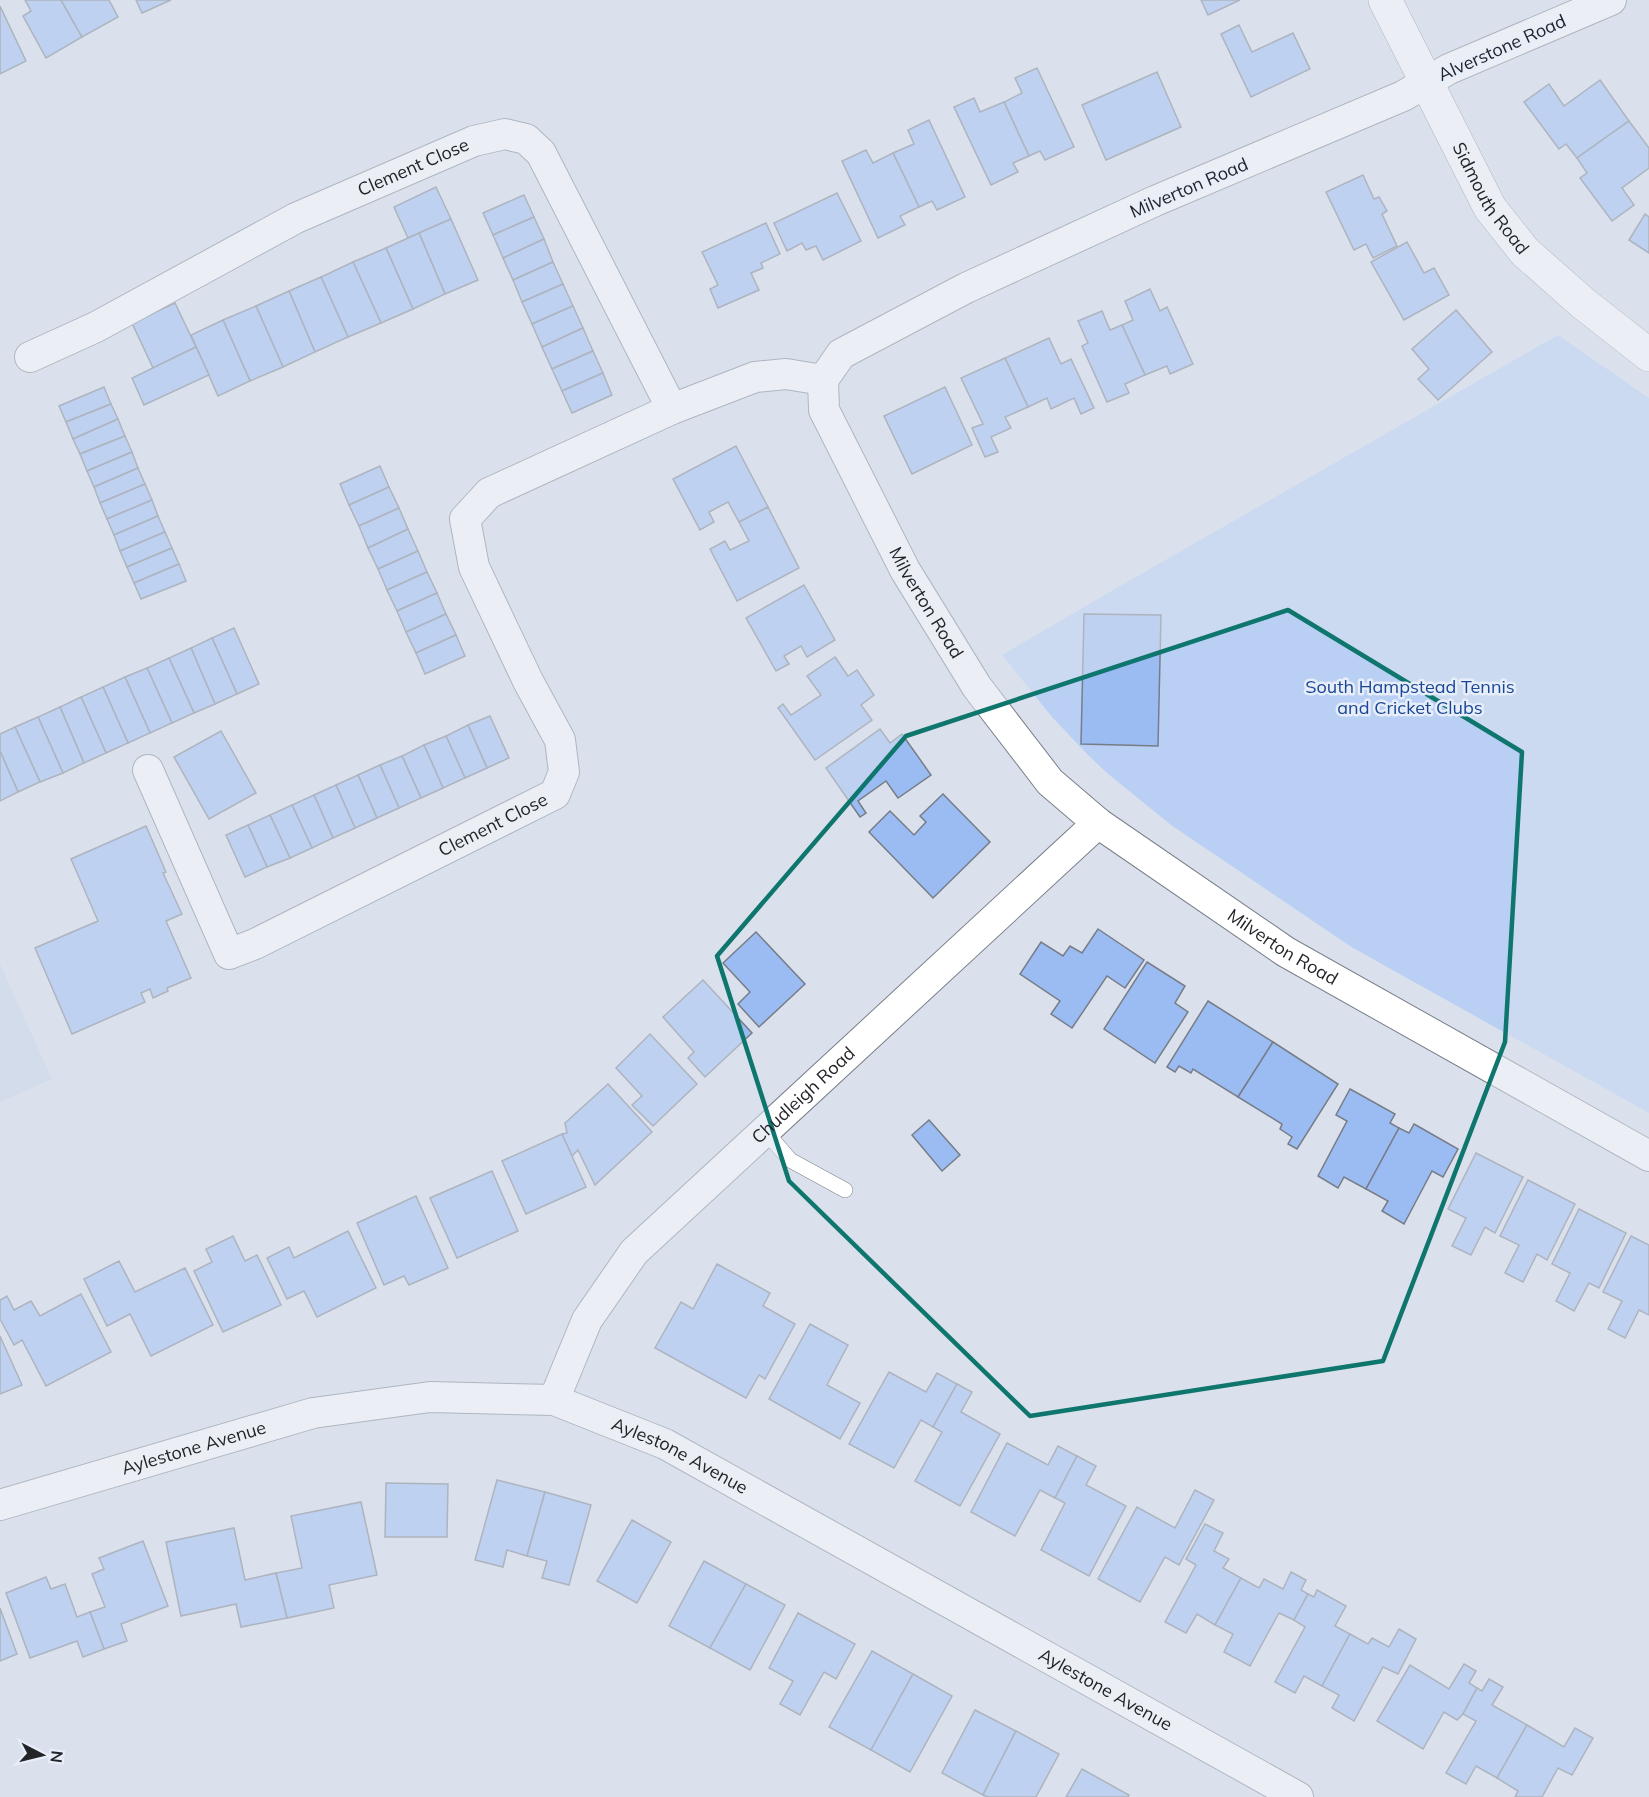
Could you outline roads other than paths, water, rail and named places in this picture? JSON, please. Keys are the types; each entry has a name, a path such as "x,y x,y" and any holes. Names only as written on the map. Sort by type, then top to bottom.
{"street":[{"name":"Sidmouth Road","path":"1385,0 1490,208 1525,252 1584,304 1649,355"},
{"name":"Alverstone Road","path":"1426,83 1449,69 1611,0"},
{"name":"Milverton Road","path":"1426,83 1402,96 1155,201 966,288 841,354 823,380 824,410 905,570 977,687 1050,782 1098,823 1286,952 1649,1156"},
{"name":"Clement Close","path":"30,357 96,327 296,218 474,141 505,134 526,139 541,153 672,409"},
{"name":"Clement Close","path":"148,770 230,954 255,944 555,794 564,772 560,740 528,681 474,567 465,519 489,493 672,409 755,377 786,374 823,380"},
{"name":"Chudleigh Road","path":"554,1400 587,1320 634,1252 1098,823"},
{"name":"Aylestone Avenue","path":"0,1505 313,1413 430,1397 554,1400 665,1444 1298,1797"}],"lane":[{"path":"765,1131 790,1160 845,1190"}],"park label":[{"name":"South Hampstead Tennis and Cricket Clubs","path":"1410,697"}]}
